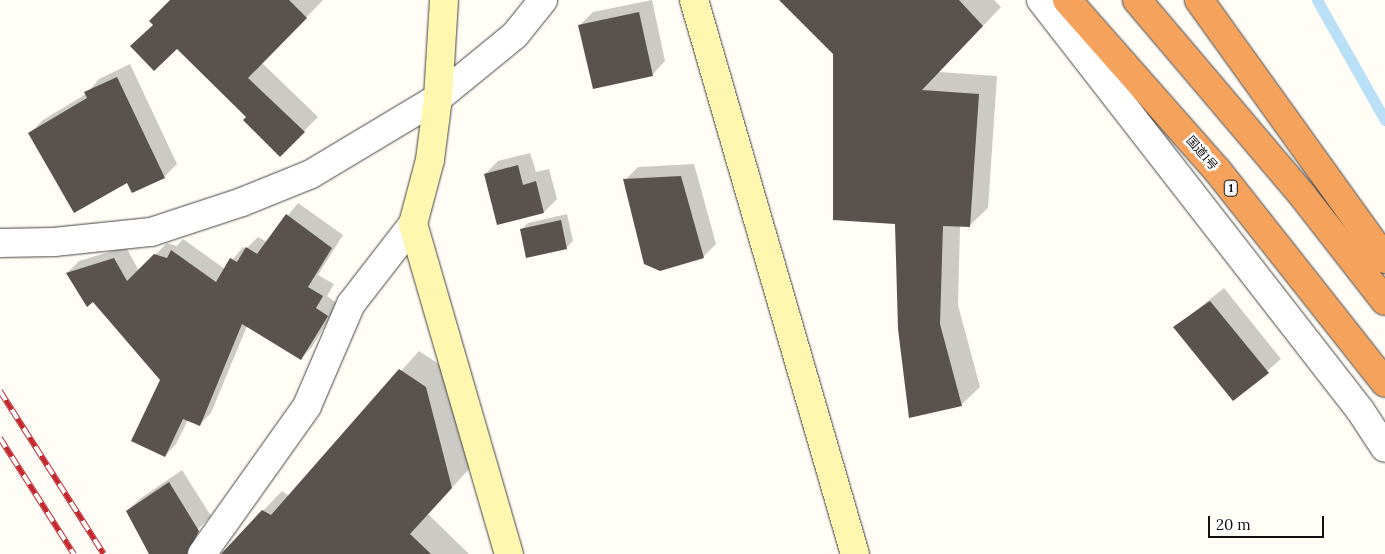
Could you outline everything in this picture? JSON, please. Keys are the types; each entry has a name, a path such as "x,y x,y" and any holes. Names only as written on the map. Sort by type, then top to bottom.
{"highway":[{"name":"国道1号","path":"1067,0 1217,170 1385,383"},
{"path":"1137,0 1303,196 1385,301"},
{"path":"1199,0 1370,233 1385,259"}],"street":[{"path":"202,554 307,406 351,304 413,224 430,160 438,98 444,0"},
{"path":"0,243 54,242 151,232 233,205 311,174 438,98 514,35 543,0"},
{"path":"694,0 855,554"},
{"path":"1041,0 1360,410 1385,448"},
{"path":"413,224 509,554"}],"building":[{"path":"170,0 289,0 307,18 248,78 305,132 280,157 243,120 246,117 177,49 154,71 130,46 153,25 149,21"},
{"path":"779,0 959,0 983,26 922,90 979,94 970,227 943,226 940,324 962,406 909,418 898,329 895,224 833,220 833,54"},
{"path":"639,12 653,76 593,89 578,25"},
{"path":"117,77 165,178 132,193 127,183 74,213 28,133 87,98 84,92"},
{"path":"518,165 523,185 536,181 544,213 497,225 484,174"},
{"path":"681,176 704,258 660,271 644,264 623,179"},
{"path":"286,214 332,248 308,287 323,296 316,308 328,316 301,360 242,324 200,426 183,419 165,457 131,441 160,380 93,302 87,307 66,273 114,258 127,281 154,254 167,258 171,250 216,282 230,258 237,262 246,247 257,254"},
{"path":"561,220 567,249 526,258 520,229"},
{"path":"1210,301 1269,373 1233,401 1173,327"},
{"path":"399,369 426,387 452,488 410,534 431,554 221,554 262,510 271,515"},
{"path":"169,482 199,531 187,554 149,554 126,511"}],"waterway":[{"path":"1317,0 1385,120"}],"railway":[{"path":"0,391 104,554"},
{"path":"0,438 74,554"}]}
